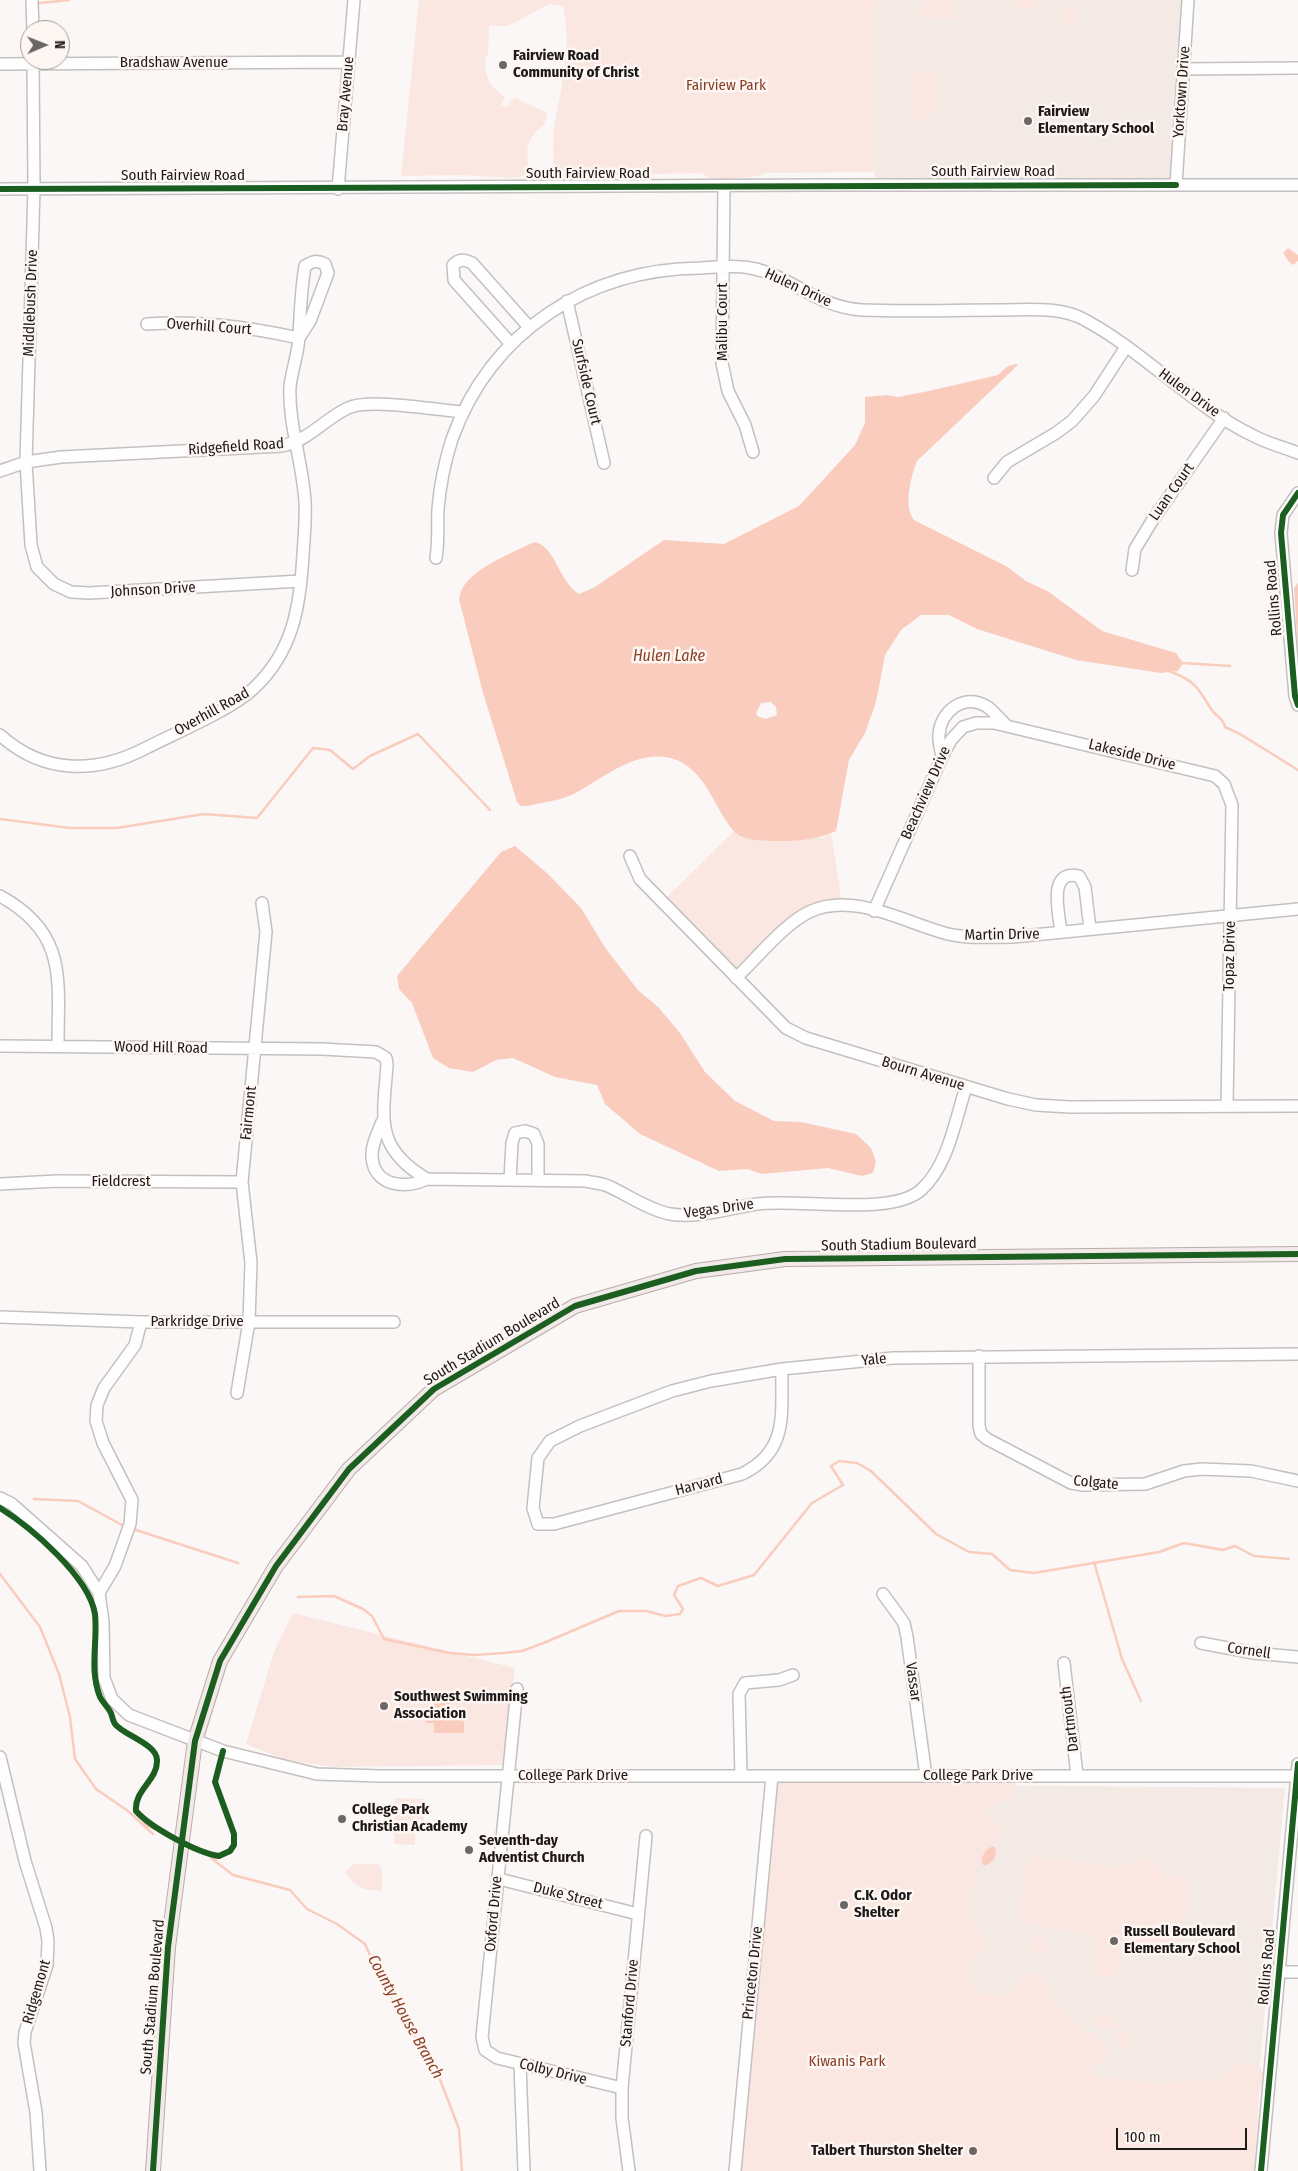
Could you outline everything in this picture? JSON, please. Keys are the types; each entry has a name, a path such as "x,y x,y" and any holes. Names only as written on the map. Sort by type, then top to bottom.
{"main road":[{"name":"South Stadium Boulevard","path":"153,2171 168,1947 196,1741 220,1661 276,1566 349,1469 434,1389 576,1306 696,1271 785,1259 1298,1254"}],"street":[{"path":"32,0 32,20"},
{"name":"Bray Avenue","path":"338,189 354,0"},
{"name":"Yorktown Drive","path":"1176,185 1188,0"},
{"name":"Bradshaw Avenue","path":"70,62 349,62"},
{"name":"Bradshaw Avenue","path":"0,64 20,63"},
{"path":"1184,69 1298,68"},
{"name":"Middlebush Drive","path":"30,545 26,462 34,189 33,70"},
{"name":"South Fairview Road","path":"0,189 1298,185"},
{"name":"Malibu Court","path":"724,186 722,363 728,391 745,425 753,452"},
{"path":"511,344 454,280 453,265 458,260 472,263 529,326"},
{"name":"Overhill Road","path":"2,742 56,765 78,768 100,766 124,759 242,698 268,674 283,650 296,618 301,581 305,502 292,414 290,386 299,338 298,316 305,266 319,261 325,264 328,273 310,321 299,338"},
{"name":"Hulen Drive","path":"436,558 440,537 438,513 440,488 452,442 463,412 484,375 529,326 567,301 603,284 647,272 679,268 747,267 765,271 827,304 860,310 1039,310 1083,318 1251,435 1298,453"},
{"name":"Surfside Court","path":"567,301 604,462"},
{"name":"Overhill Court","path":"147,324 216,324 248,327 299,338"},
{"path":"994,478 1006,462 1056,433 1072,421 1094,396 1126,347"},
{"name":"Ridgefield Road","path":"0,471 26,462 61,457 282,446 297,442 349,407 370,404 463,412"},
{"name":"Luan Court","path":"1132,570 1135,549 1152,520 1224,418"},
{"name":"Rollins Road","path":"1298,493 1283,515 1282,533 1295,696 1298,705"},
{"name":"Johnson Drive","path":"30,545 37,567 54,584 71,592 89,593 301,581"},
{"path":"942,757 938,734 942,722 950,709 961,702 974,702 986,706 1010,726"},
{"name":"Beachview Drive","path":"874,911 951,740 963,727 976,723 1010,726"},
{"name":"Lakeside Drive","path":"1010,726 1215,776 1224,784 1232,805"},
{"name":"Topaz Drive","path":"1227,1106 1232,805"},
{"name":"Bourn Avenue","path":"630,856 640,879 786,1028 806,1038 966,1087 1036,1105 1298,1106"},
{"path":"1061,932 1057,889 1059,882 1070,874 1079,876 1085,887 1090,929"},
{"path":"0,896 16,905 32,918 45,933 53,951 58,973 58,1046"},
{"name":"Fairmont","path":"237,1393 249,1322 251,1263 242,1182 266,932 262,903"},
{"name":"Martin Drive","path":"736,978 793,924 808,913 824,906 843,904 874,911 949,934 972,938 1013,937 1298,909"},
{"name":"Wood Hill Road","path":"0,1046 322,1049 376,1052 386,1058 382,1122"},
{"name":"Vegas Drive","path":"382,1122 374,1141 372,1156 375,1168 380,1176 389,1182 402,1186 414,1185 427,1179 586,1181 606,1185 670,1214 692,1216 759,1203 882,1204 902,1200 920,1192 934,1178 942,1162 966,1087"},
{"path":"382,1122 391,1145 409,1168 427,1179"},
{"path":"510,1179 512,1143 516,1134 525,1131 534,1134 538,1144 538,1179"},
{"name":"Fieldcrest","path":"0,1184 57,1181 242,1182"},
{"path":"0,1312 0,1319"},
{"name":"Parkridge Drive","path":"0,1319 141,1322 394,1322"},
{"path":"99,1593 115,1566 130,1524 132,1500 103,1443 96,1421 97,1405 104,1388 134,1345 141,1322"},
{"name":"Yale","path":"538,1524 533,1508 538,1458 550,1441 580,1426 672,1390 710,1381 782,1369 893,1358 1298,1354"},
{"name":"Colgate","path":"980,1356 980,1434 987,1440 1071,1482 1145,1484 1184,1471 1232,1469 1298,1481"},
{"name":"Harvard","path":"538,1524 554,1524 742,1474 755,1468 774,1448 779,1437 782,1369"},
{"name":"College Park Drive","path":"0,1498 12,1504 82,1566 99,1593 103,1622 104,1678 112,1699 129,1715 223,1751 317,1774 380,1776 926,1776 1297,1770"},
{"name":"Vassar","path":"883,1594 904,1623 908,1637 926,1776"},
{"name":"Cornell","path":"1201,1643 1254,1653 1298,1657"},
{"name":"Dartmouth","path":"1064,1663 1077,1775"},
{"path":"741,1775 738,1694 740,1688 745,1683 779,1680 793,1675"},
{"name":"Oxford Drive","path":"485,2050 482,2037 517,1689"},
{"name":"Ridgemont","path":"0,1758 25,1861 46,1928 48,1941 47,1965 25,2032 24,2043 36,2112 40,2171"},
{"name":"Rollins Road","path":"1261,2171 1297,1770"},
{"name":"Princeton Drive","path":"735,2171 772,1776"},
{"name":"Stanford Drive","path":"629,2171 622,2118 622,2088 646,1836"},
{"name":"Duke Street","path":"498,1879 638,1914"},
{"path":"1279,1972 1298,1972"},
{"name":"Colby Drive","path":"485,2050 497,2058 622,2088"},
{"path":"520,2064 524,2171"}],"shaded area":[{"name":"Fairview Elementary School","path":"877,0 1188,0 1176,185 877,185 874,172"},
{"name":"Russell Boulevard Elementary School","path":"967,1785 1285,1788 1257,2096 947,2094"}],"green space":[{"name":"Fairview Park","path":"419,0 877,0 874,172 765,173 720,179 708,178 701,173 553,176 553,135 565,68 566,37 563,6 549,4 508,26 489,26 488,56 485,58 489,80 495,89 505,97 501,104 507,108 511,100 515,98 547,113 544,125 537,130 528,146 530,173 516,178 460,175 401,176"},
{"path":"926,0 955,0 955,18 920,19 920,7"},
{"path":"1012,0 1037,0 1037,8 1012,8"},
{"path":"1063,7 1076,9 1074,24 1061,22"},
{"path":"939,71 939,112 930,112 930,119 912,120 911,79 916,72"},
{"path":"734,831 750,838 762,839 823,838 831,833 842,903 808,912 736,977 663,901"},
{"name":"Southwest Swimming Association","path":"293,1613 515,1668 502,1765 333,1767 285,1760 246,1744 274,1652"},
{"name":"Kiwanis Park","path":"772,1776 1015,1776 1014,1798 1003,1801 987,1813 1001,1827 998,1839 989,1848 979,1867 970,1906 977,1928 990,1947 987,1950 975,1952 969,1972 971,1984 979,1992 997,1995 1008,1992 1031,1972 1040,1973 1050,1985 1051,1999 1060,2009 1111,2049 1108,2056 1090,2068 1094,2077 1133,2079 1151,2083 1215,2079 1234,2067 1248,2063 1259,2066 1264,2074 1259,2095 1255,2171 735,2171"},
{"path":"395,1798 424,1799 424,1820 416,1820 415,1845 394,1844"},
{"path":"1029,1856 1105,1864 1114,1869 1145,1857 1162,1871 1162,1876 1189,1877 1184,1937 1188,1943 1187,1957 1179,1956 1176,1946 1141,1943 1141,1947 1133,1946 1133,1940 1120,1940 1117,1978 1092,1975 1096,1937 1017,1920"},
{"path":"354,1864 378,1864 382,1870 382,1891 365,1889 352,1882 345,1872"},
{"path":"1035,1936 1043,1936 1048,1941 1046,1952 1035,1954 1030,1949 1030,1941"},
{"path":"1098,2013 1114,2020 1115,2026 1112,2029 1097,2028 1094,2022"},
{"path":"1119,2030 1126,2031 1130,2035 1130,2046 1127,2050 1117,2046 1116,2039"}],"water":[{"path":"1288,248 1298,255 1298,261 1293,265 1283,253"},
{"name":"Hulen Lake","path":"1018,365 917,461 909,491 909,507 914,520 1006,566 1026,581 1049,592 1102,631 1176,653 1183,663 1178,671 1161,673 1076,660 977,629 949,615 921,615 901,630 885,655 876,702 865,733 849,760 836,831 830,834 795,841 762,840 743,837 735,832 727,823 705,785 695,773 684,764 670,758 646,758 634,761 568,797 528,806 521,806 517,802 483,693 459,599 462,589 478,572 489,564 534,542 547,550 566,581 579,594 595,587 664,540 724,544 799,506 855,445 865,423 865,397 887,395 898,397 929,391 998,375 1008,366","holes":["771,702 776,707 777,715 766,719 756,714 761,703"]},
{"path":"1298,583 1298,649 1294,588"},
{"path":"515,846 548,874 581,908 606,949 638,990 658,1007 680,1033 705,1072 735,1101 774,1121 801,1122 856,1134 871,1148 876,1162 873,1173 862,1176 828,1168 762,1174 747,1169 719,1171 640,1134 605,1104 597,1085 555,1077 513,1058 496,1060 473,1072 449,1068 433,1058 412,1003 399,989 397,976 501,852"},
{"path":"434,1700 450,1700 450,1719 464,1719 464,1733 434,1733 434,1723 426,1723 426,1710 434,1710"},
{"path":"994,1846 996,1853 994,1858 984,1866 982,1860 984,1854"}],"waterway":[{"path":"40,3 69,0"},
{"path":"1182,663 1230,666"},
{"path":"1169,671 1190,681 1213,712 1223,721 1225,727 1240,734 1298,770"},
{"path":"0,819 70,828 117,828 204,814 257,818 313,748 330,750 353,769 370,756 418,734 490,810"},
{"path":"298,1597 334,1596 363,1609 372,1616 384,1639 450,1653 475,1655 522,1651 619,1611 646,1611 666,1616 680,1614 683,1609 674,1595 678,1586 701,1578 718,1586 754,1575 812,1503 843,1485 831,1466 839,1461 857,1463 871,1471 936,1534 969,1552 992,1554 1010,1570 1034,1573 1159,1552 1184,1543 1223,1550 1235,1546 1254,1556 1289,1559"},
{"path":"34,1499 78,1501 122,1525"},
{"path":"136,1530 238,1563"},
{"path":"1094,1562 1122,1659 1141,1701"},
{"name":"County House Branch","path":"0,1574 40,1627 59,1674 70,1717 75,1759 96,1789 128,1811 153,1834"},
{"name":"County House Branch","path":"142,1823 154,1829"},
{"name":"County House Branch","path":"212,1856 216,1860"},
{"name":"County House Branch","path":"211,1858 233,1875 290,1890 307,1909 337,1924 365,1944 383,1984 436,2069 459,2129 462,2171"}],"cycle path":[{"path":"0,189 1176,185"},
{"path":"1298,493 1283,515 1281,533 1295,696 1298,705"},
{"path":"153,2171 168,1947 195,1741 220,1661 276,1566 349,1469 434,1389 575,1306 696,1271 785,1259 1298,1254"},
{"path":"0,1508 27,1527 57,1554 82,1584 90,1600 95,1614 94,1666 100,1697 111,1713 115,1724 146,1744 156,1754 157,1760 154,1773 139,1797 136,1811 174,1838 199,1850 219,1856 230,1851 234,1845 234,1834 215,1782 223,1751"},
{"path":"1261,2171 1298,1764"}],"place":[{"name":"Fairview Road Community of Christ","path":"503,65"},
{"name":"Fairview Elementary School","path":"1028,121"},
{"name":"Southwest Swimming Association","path":"384,1706"},
{"name":"College Park Christian Academy","path":"342,1819"},
{"name":"Seventh-day Adventist Church","path":"469,1850"},
{"name":"C.K. Odor Shelter","path":"844,1905"},
{"name":"Russell Boulevard Elementary School","path":"1114,1941"},
{"name":"Talbert Thurston Shelter","path":"973,2151"}]}
